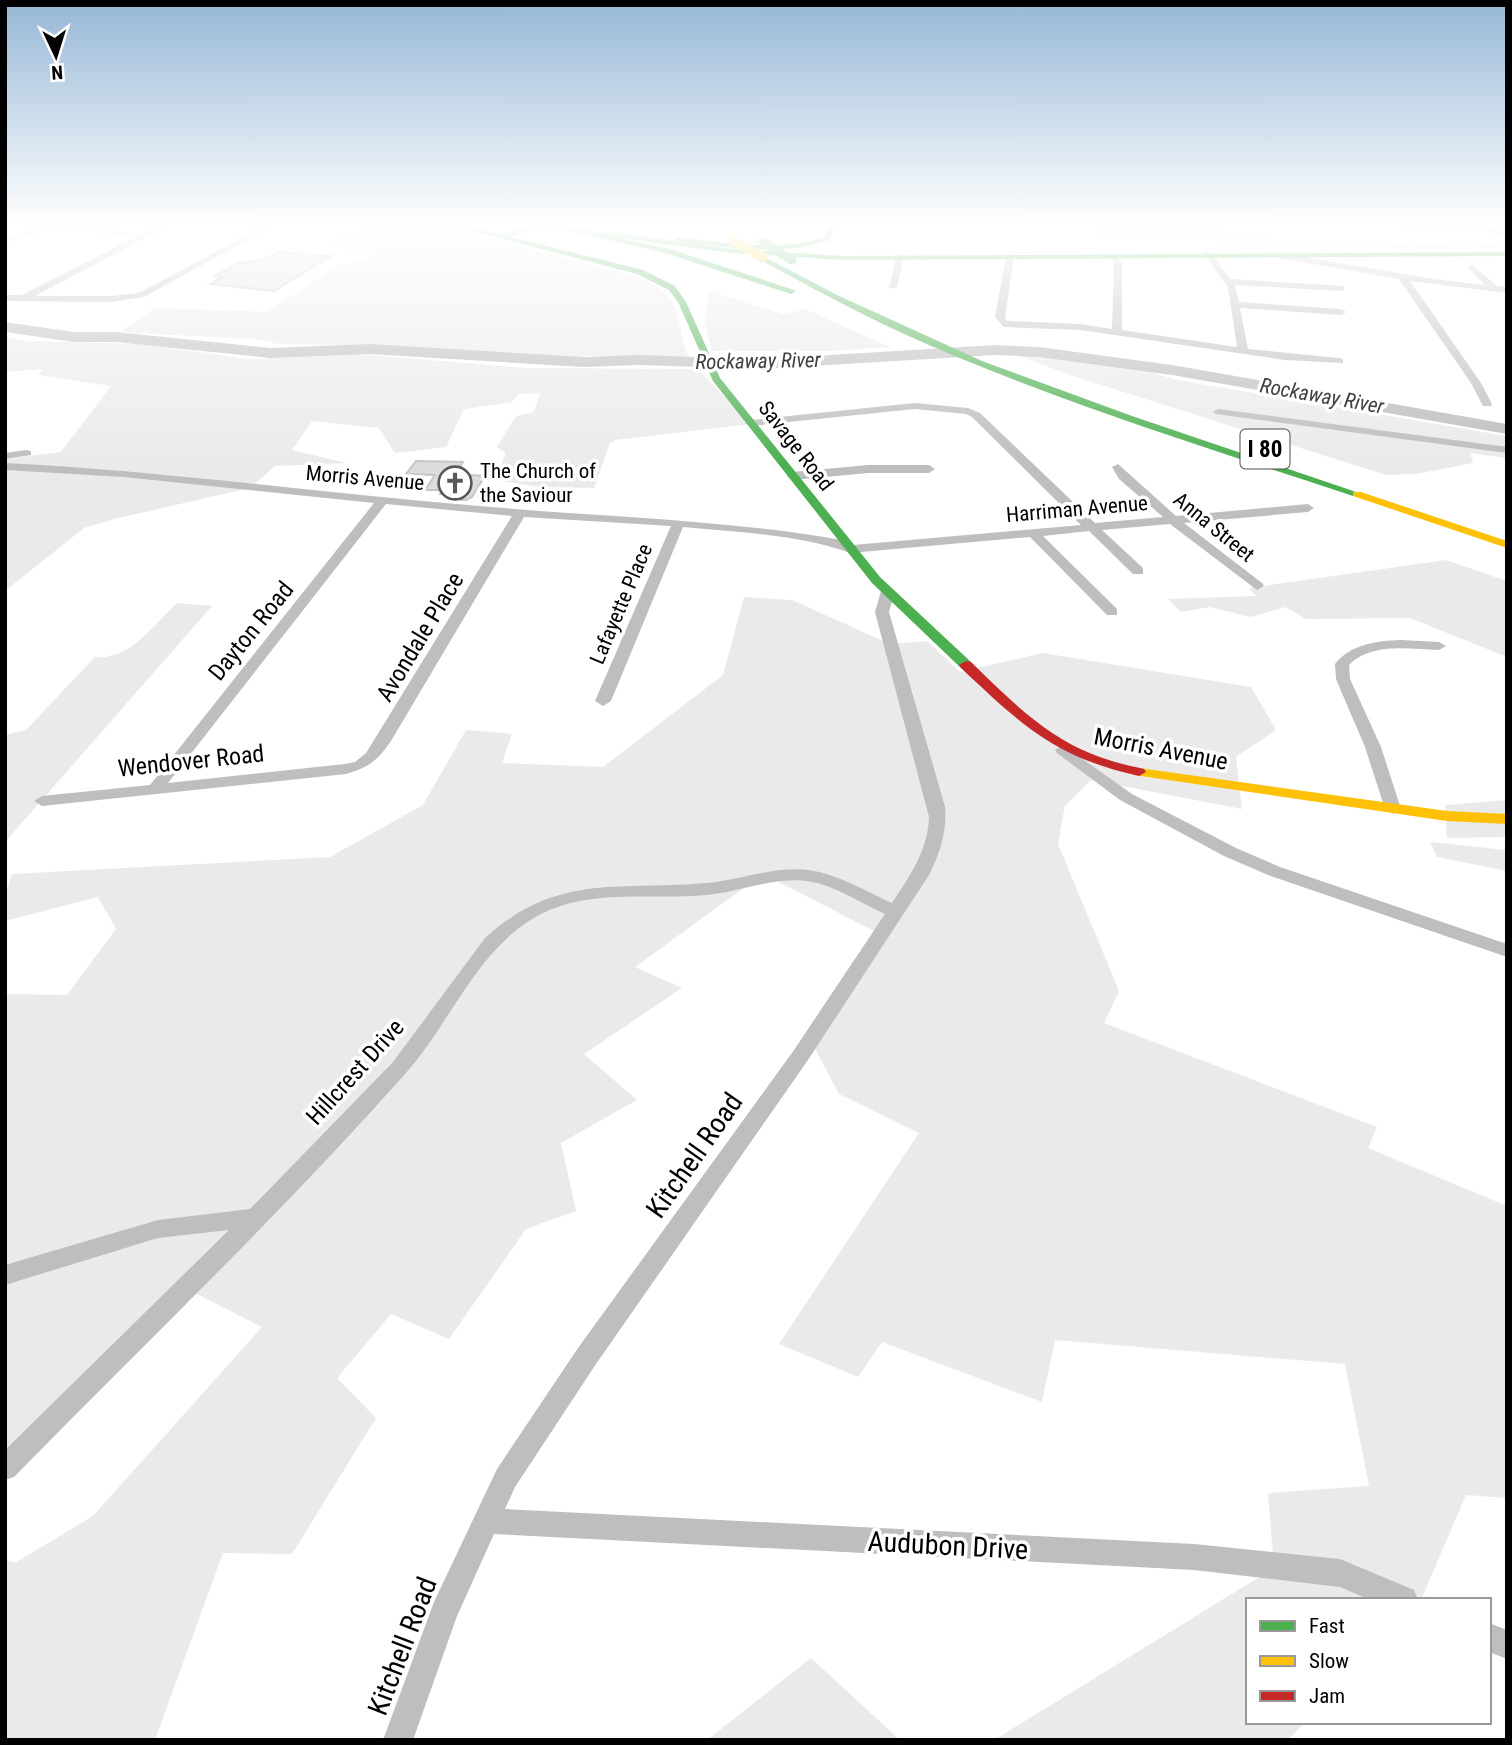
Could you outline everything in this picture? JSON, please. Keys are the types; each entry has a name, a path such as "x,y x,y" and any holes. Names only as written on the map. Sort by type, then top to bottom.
{"main road":[{"name":"Savage Road","path":"683,303 716,379 849,547 881,583"},
{"path":"820,303 868,323 891,327"},
{"name":"I 80","path":"842,303 976,364 1507,545"},
{"name":"I 80","path":"873,303 1024,368 1507,529"},
{"name":"Morris Avenue","path":"881,583 1036,730 1058,746 1091,761 1136,772 1393,809 1447,816 1507,819"}],"street":[{"path":"1002,303 1000,317 1001,323 1004,324 1080,327 1243,351 1339,361"},
{"path":"1117,303 1117,332"},
{"path":"1421,303 1476,383 1487,404"},
{"path":"1243,351 1235,305 1341,312"},
{"path":"751,423 915,406 968,411 976,415 1003,444 1138,571"},
{"path":"5,456 27,453"},
{"name":"Morris Avenue","path":"5,466 114,472 382,501 758,530 849,547"},
{"name":"Anna Street","path":"1118,467 1123,476 1173,520 1257,586"},
{"path":"793,476 868,469 929,469"},
{"name":"Dayton Road","path":"155,789 382,501"},
{"name":"Harriman Avenue","path":"849,547 1308,508"},
{"name":"Avondale Place","path":"346,769 361,765 372,757 383,741 520,513"},
{"name":"Lafayette Place","path":"603,701 678,524"},
{"path":"1032,532 1112,612"},
{"name":"Kitchell Road","path":"398,1740 444,1612 506,1478 587,1356 801,1055 920,874 934,848 938,818 882,612 881,583"},
{"path":"1393,809 1373,747 1343,679 1342,664 1353,654 1380,646 1439,646"},
{"path":"1058,746 1126,797 1230,852 1284,874 1507,951"},
{"name":"Wendover Road","path":"41,801 346,769"},
{"name":"Hillcrest Drive","path":"5,1468 352,1119 414,1052 462,977 515,922 531,911 572,897 708,889 798,875 826,880 894,911"},
{"path":"5,1275 158,1230 253,1218"},
{"name":"Audubon Drive","path":"485,1521 1194,1557 1340,1573 1399,1598"},
{"path":"1491,1638 1507,1645"}],"shaded area":[{"path":"281,303 673,303 688,356 524,356 353,345 278,344 263,340 121,332 155,308 268,312"},
{"path":"707,303 749,303 783,314 806,309 890,347 831,351 712,351 705,322"},
{"path":"5,337 28,341 141,344 249,359 358,354 525,368 698,369 751,424 616,440 610,443 594,488 539,487 495,480 506,453 497,447 516,416 534,412 540,393 519,394 512,402 464,409 446,447 395,453 379,428 312,421 292,450 347,463 275,466 250,488 84,528 5,591 5,459 61,452 111,386 38,375 43,369 5,372"},
{"path":"1017,355 1122,364 1177,380 1507,436 1507,458 1470,453 1473,463 1416,474 1386,475 1070,375"},
{"path":"1446,560 1507,581 1507,657 1410,618 1306,619 1285,607 1251,617 1210,607 1181,612 1168,599 1256,596 1249,588"},
{"path":"744,597 792,600 890,644 927,641 960,672 1043,653 1251,687 1276,730 1236,757 1242,809 1091,780 1065,806 1058,844 1119,991 1104,1023 1377,1127 1368,1148 1507,1206 1507,1498 1466,1495 1422,1598 1246,1598 1246,1724 1303,1724 1288,1740 994,1740 1274,1568 1268,1493 1369,1486 1345,1364 1055,1340 1042,1402 882,1342 858,1377 779,1344 919,1133 839,1094 811,1041 878,933 763,874 635,967 682,988 584,1054 637,1100 561,1143 576,1211 526,1229 449,1339 391,1314 337,1378 376,1418 292,1554 223,1553 155,1740 5,1740 5,1559 15,1563 93,1516 262,1327 187,1289 5,1472 5,994 67,995 116,929 98,897 5,921 5,897 12,874 330,857 423,805 466,730 512,734 502,763 603,767 723,675"},
{"path":"177,603 212,606 5,842 5,735 26,730 95,657 107,657 130,647"},
{"path":"1507,800 1507,837 1447,838 1445,805"},
{"path":"1430,842 1507,850 1507,871 1437,857"},
{"path":"811,1658 900,1740 707,1740"}],"building":[{"name":"The Church of the Saviour","path":"416,461 463,462 455,474 485,476 472,497 466,500 450,499 452,495 440,494 443,490 425,490 435,475 406,474"}],"waterway":[{"name":"Rockaway River","path":"5,327 74,337 116,337 270,353 370,349 584,362 639,360 763,364 995,350 1039,352 1172,370 1507,429"},
{"path":"1218,412 1507,450"}],"traffic: fast":[{"path":"683,303 716,379 876,580 966,665"},
{"path":"848,303 979,363 1129,418 1357,494"}],"traffic: slow":[{"path":"1357,494 1507,545"},
{"path":"1139,772 1447,816 1507,819"}],"traffic: jam":[{"path":"966,665 1044,734 1086,757 1110,766 1139,772"}],"place":[{"name":"The Church of the Saviour","path":"455,483"}]}
